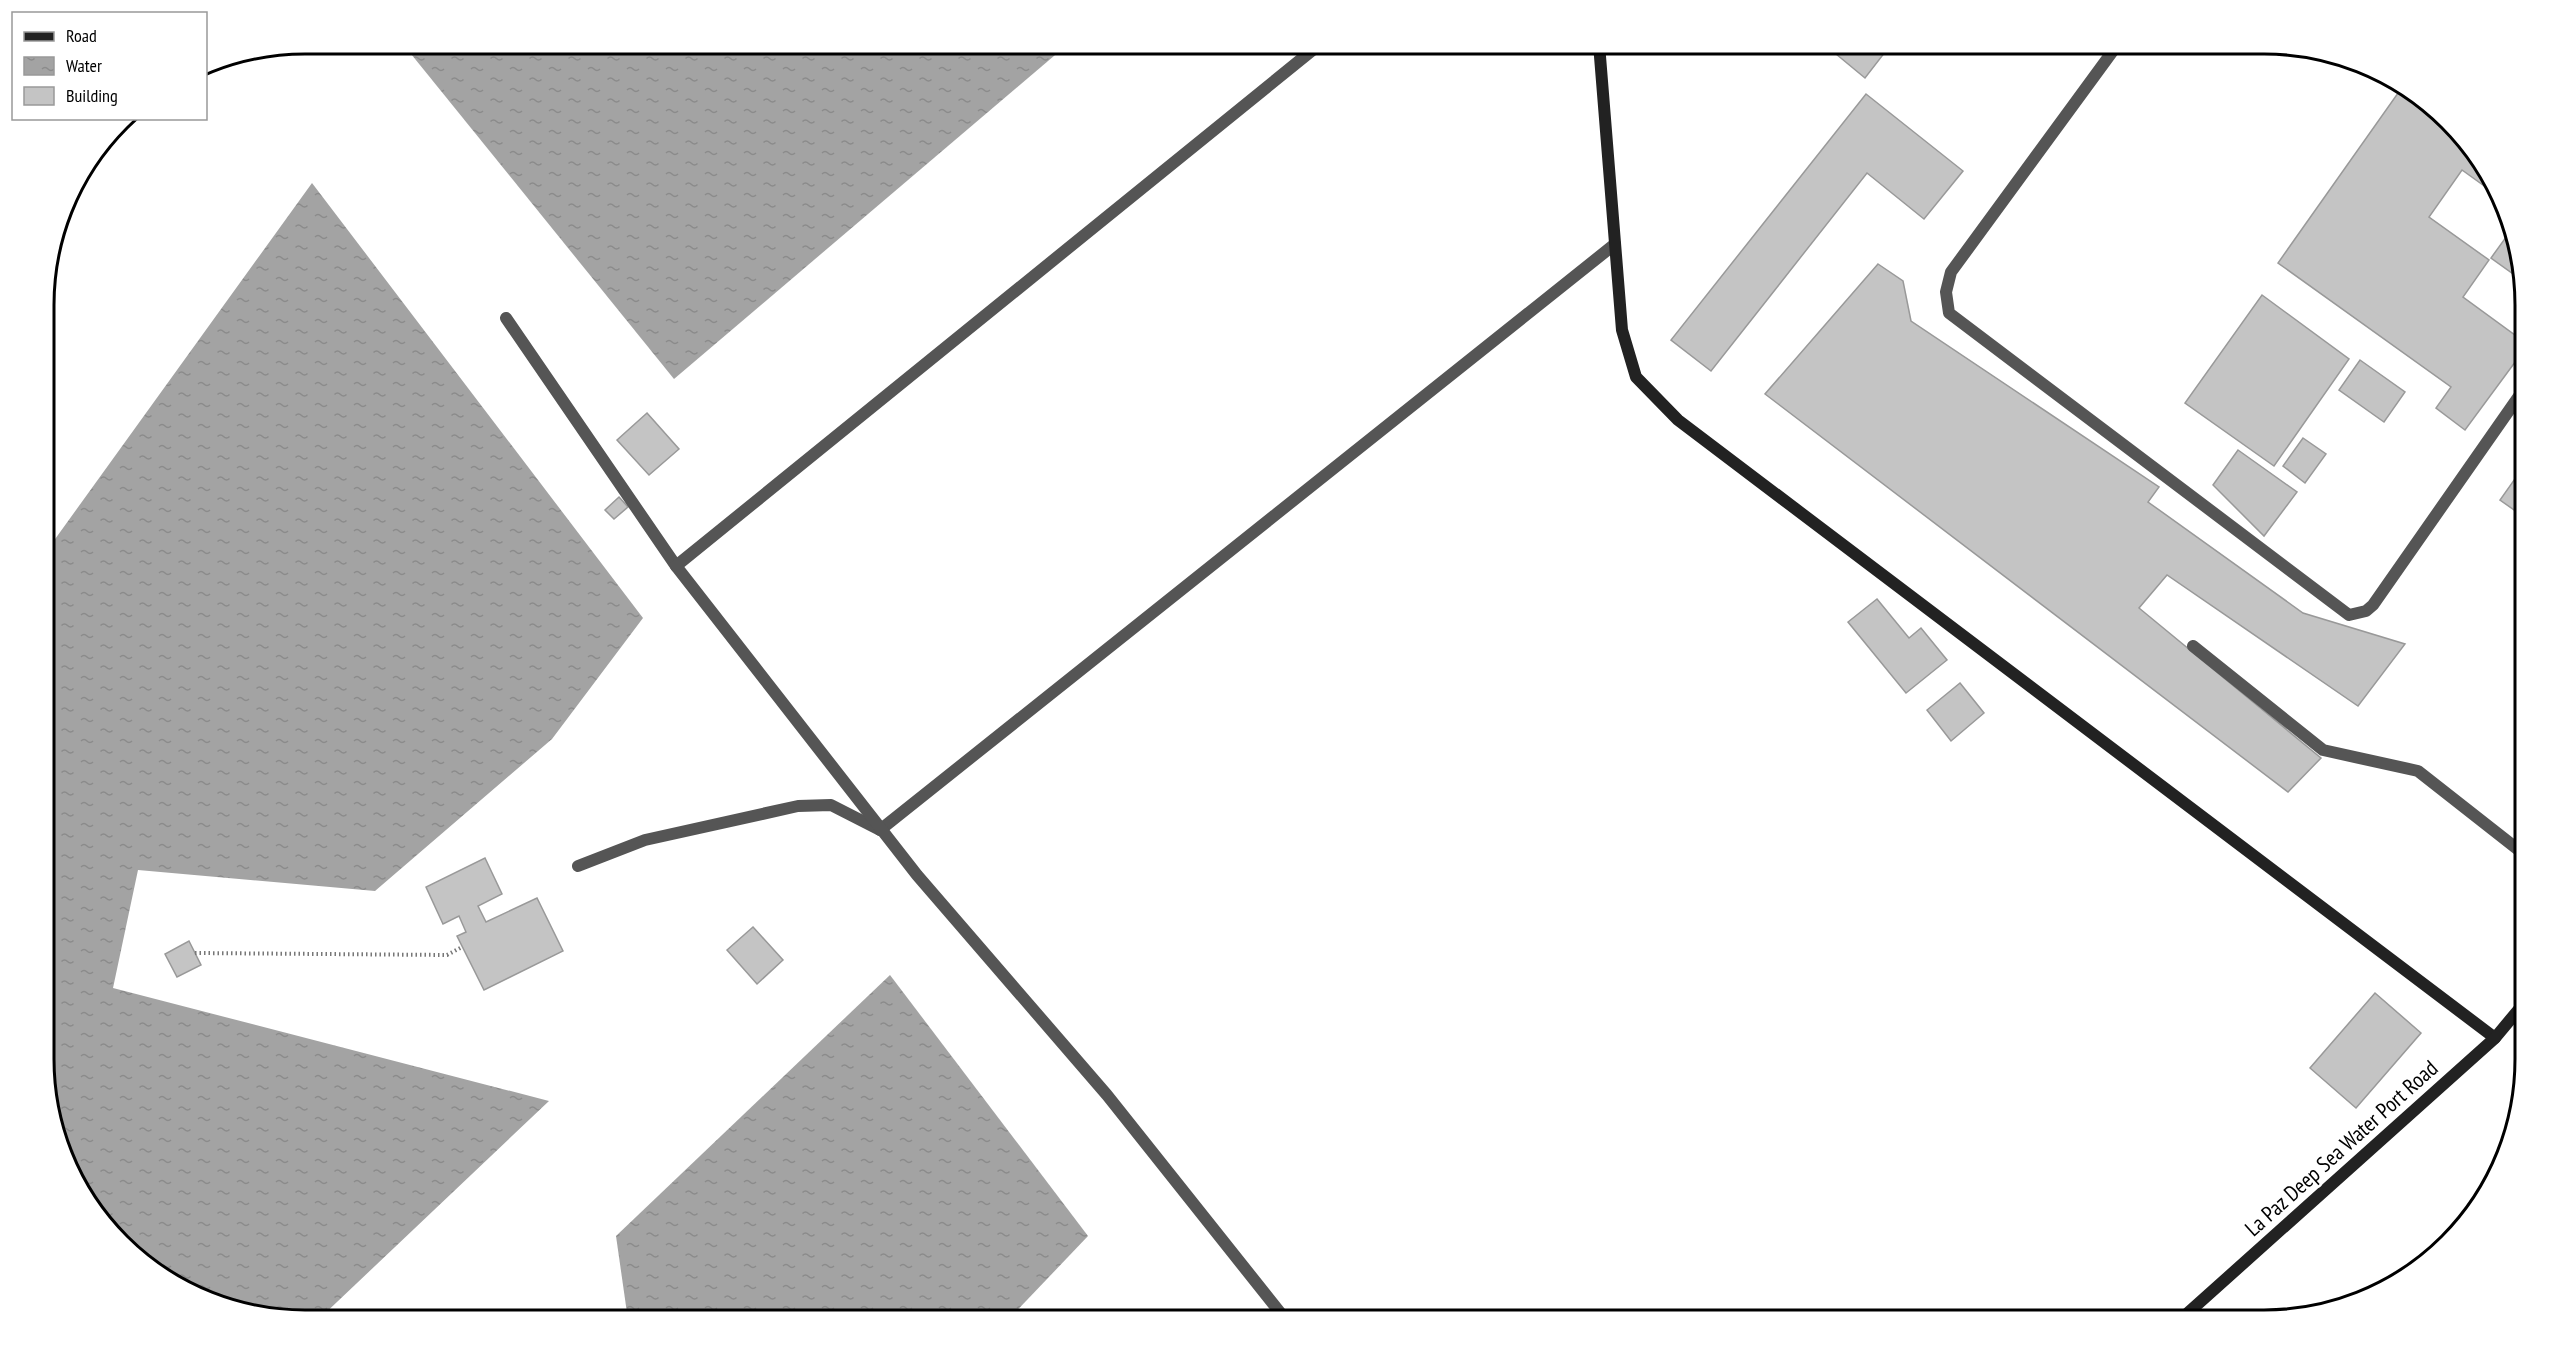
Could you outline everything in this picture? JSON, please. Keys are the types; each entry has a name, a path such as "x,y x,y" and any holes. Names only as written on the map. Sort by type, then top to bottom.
{"street":[{"path":"676,566 1308,54"},
{"path":"1600,54 1622,330 1636,377 1678,420 2495,1038"},
{"path":"2111,54 1951,272 1946,292 1949,313 2349,615 2366,611 2373,605 2515,402"},
{"path":"880,830 1616,244"},
{"path":"506,318 676,566 880,830 917,876 1107,1095 1278,1310"},
{"path":"2193,646 2322,750 2418,771 2515,847"},
{"path":"579,866 645,840 798,806 831,805 880,830"},
{"name":"La Paz Deep Sea Water Port Road","path":"2191,1310 2495,1038 2515,1014"}],"path":[{"path":"195,953 447,955 462,947"}],"water":[{"path":"411,54 1056,54 674,379"},
{"path":"312,183 643,618 552,739 375,891 138,870 113,988 549,1101 329,1310 272,1308 224,1297 166,1268 140,1248 106,1212 80,1170 67,1140 56,1092 54,1059 54,541"},
{"path":"890,975 1088,1236 1018,1310 627,1310 616,1236"}],"building":[{"path":"1836,54 1884,54 1865,78"},
{"path":"2398,93 2429,116 2453,140 2473,166 2485,186 2462,170 2429,217 2489,260 2463,297 2515,335 2515,362 2465,430 2436,408 2451,387 2278,263"},
{"path":"1866,94 1963,171 1924,219 1867,173 1711,371 1671,340"},
{"path":"2505,238 2513,274 2491,258"},
{"path":"1878,264 1903,281 1911,321 2159,487 2148,502 2303,613 2405,644 2358,706 2167,575 2139,608 2321,758 2288,792 1765,394"},
{"path":"2262,295 2349,359 2274,466 2185,403"},
{"path":"2360,360 2405,392 2384,422 2339,390"},
{"path":"647,413 679,449 649,475 617,440"},
{"path":"2303,438 2326,454 2305,483 2283,466"},
{"path":"2238,450 2297,492 2264,536 2213,485"},
{"path":"2515,479 2515,511 2500,500"},
{"path":"619,497 628,507 614,519 605,510"},
{"path":"1877,599 1909,638 1921,628 1947,660 1906,693 1848,622"},
{"path":"1960,683 1984,713 1951,741 1927,710"},
{"path":"485,858 502,894 478,906 486,922 537,898 563,951 484,990 457,936 466,932 459,916 443,924 426,887"},
{"path":"753,927 783,960 757,984 727,950"},
{"path":"189,941 201,965 177,977 165,954"},
{"path":"2375,993 2421,1033 2356,1108 2310,1068"}]}
